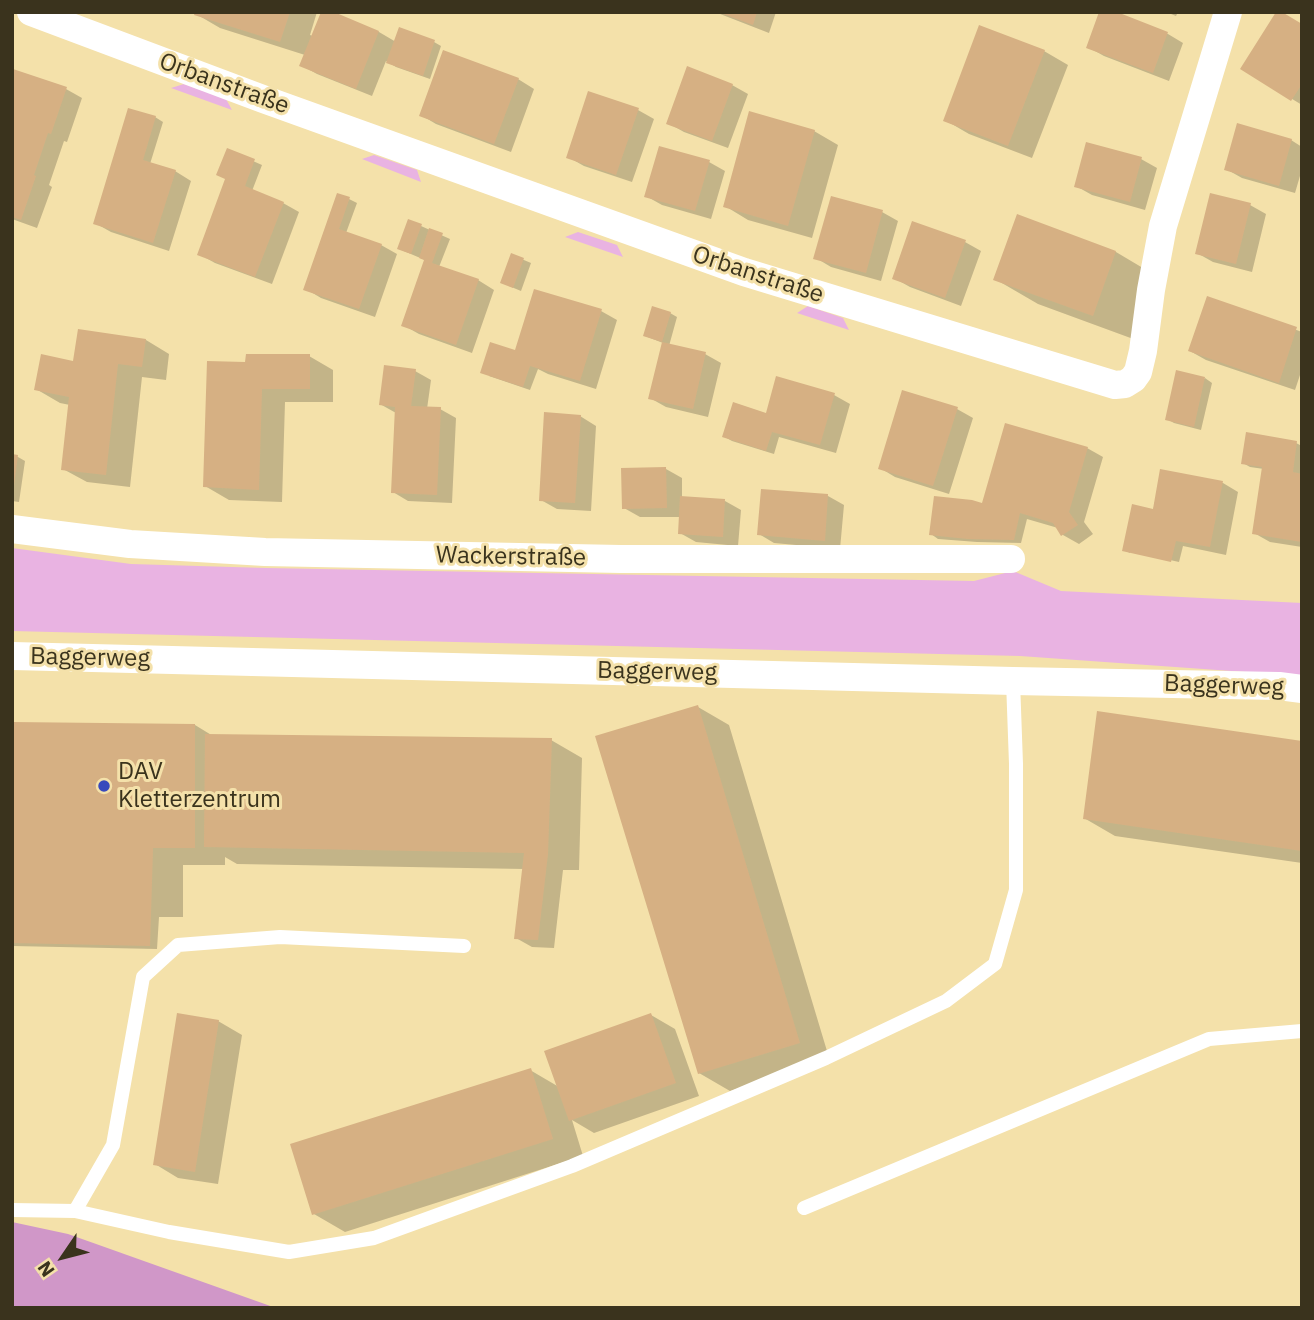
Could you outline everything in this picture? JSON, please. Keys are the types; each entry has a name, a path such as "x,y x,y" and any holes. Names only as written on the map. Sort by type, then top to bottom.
{"street":[{"name":"Orbanstraße","path":"31,12 263,99 744,272 1115,385 1125,384 1138,373 1163,226 1228,12"},
{"name":"Wackerstraße","path":"12,528 130,544 265,552 621,559 1011,559"},
{"name":"Baggerweg","path":"12,656 1302,689"}],"lane":[{"path":"12,1210 75,1211 169,1232 289,1252 373,1238 572,1166 826,1058 946,1000 995,964 1016,890 1013,681"},
{"path":"75,1211 113,1145 143,977 178,945 280,937 464,946"},
{"path":"804,1208 1209,1039 1302,1031"}],"shaded area":[{"path":"184,84 226,99 232,110 171,88"},
{"path":"374,155 417,170 421,182 362,159"},
{"path":"578,232 617,245 623,257 565,237"},
{"path":"808,306 843,318 849,330 797,313"},
{"path":"12,548 131,564 266,568 974,581 1013,571 1061,591 1302,603 1302,676 1020,656 12,631"},
{"path":"12,1222 68,1234 276,1308 12,1308"}],"building":[{"path":"195,12 290,12 280,42 194,15"},
{"path":"321,12 334,12 379,31 356,89 299,66"},
{"path":"718,12 757,12 753,25"},
{"path":"1099,12 1117,12 1168,32 1153,73 1086,48"},
{"path":"1276,12 1282,12 1302,24 1302,84 1291,101 1240,69"},
{"path":"979,25 1045,50 1008,146 943,121"},
{"path":"399,27 435,40 423,76 386,63"},
{"path":"443,50 519,78 494,144 419,116"},
{"path":"687,66 733,84 712,141 666,124"},
{"path":"13,69 67,87 51,134 48,133 21,220 12,217"},
{"path":"588,91 639,108 616,175 566,158"},
{"path":"128,108 156,116 143,160 176,170 153,243 93,224"},
{"path":"749,111 815,130 788,226 723,207"},
{"path":"1237,123 1292,139 1279,186 1224,170"},
{"path":"1086,142 1142,157 1130,202 1074,187"},
{"path":"659,146 710,160 695,211 644,197"},
{"path":"227,148 255,159 245,186 284,202 255,277 197,255 225,179 216,175"},
{"path":"337,193 350,197 339,229 382,244 359,309 303,290"},
{"path":"1210,193 1251,203 1236,264 1195,254"},
{"path":"831,196 883,210 866,273 813,259"},
{"path":"1017,214 1116,251 1093,316 993,280"},
{"path":"408,219 422,224 411,254 397,249"},
{"path":"912,221 966,240 945,298 892,279"},
{"path":"429,228 443,233 432,263 479,279 456,345 401,326 424,260 419,258"},
{"path":"511,253 524,258 513,288 500,283"},
{"path":"534,289 602,309 580,381 530,366 523,387 480,373 490,342 515,350"},
{"path":"1207,296 1297,327 1279,383 1188,351"},
{"path":"652,306 671,312 662,342 643,336"},
{"path":"78,329 146,339 142,367 118,364 106,475 61,470 69,397 34,390 41,354 73,361"},
{"path":"662,342 706,352 693,409 648,399"},
{"path":"246,354 310,354 310,389 262,389 259,490 203,487 207,361 245,362"},
{"path":"384,365 416,369 411,406 441,407 437,495 391,493 395,407 379,405"},
{"path":"1176,370 1205,377 1194,427 1165,420"},
{"path":"776,376 835,393 820,445 772,432 766,451 722,437 733,402 766,413"},
{"path":"902,390 958,407 933,486 878,469"},
{"path":"544,412 581,415 575,503 539,501"},
{"path":"1005,423 1088,447 1069,512 1078,525 1061,536 1053,523 1020,513 1014,540 929,535 934,496 982,503"},
{"path":"1246,432 1297,441 1293,472 1302,474 1302,542 1252,534 1262,467 1241,464"},
{"path":"12,454 18,455 14,485 12,485"},
{"path":"666,467 667,508 622,509 621,468"},
{"path":"1160,469 1223,481 1210,547 1176,541 1171,562 1122,551 1132,504 1153,509"},
{"path":"761,489 828,494 825,541 757,535"},
{"path":"680,496 725,499 723,537 678,534"},
{"path":"698,705 800,1043 698,1074 595,736"},
{"path":"1097,711 1302,741 1302,851 1083,819"},
{"name":"DAV Kletterzentrum","path":"12,722 195,724 195,848 153,848 150,946 12,943"},
{"path":"205,734 552,738 548,854 538,940 514,939 524,853 204,847"},
{"path":"177,1013 219,1020 195,1172 153,1165"},
{"path":"651,1013 676,1083 569,1121 544,1051"},
{"path":"531,1068 553,1139 312,1215 290,1144"}],"place":[{"name":"DAV Kletterzentrum","path":"104,786"}]}
